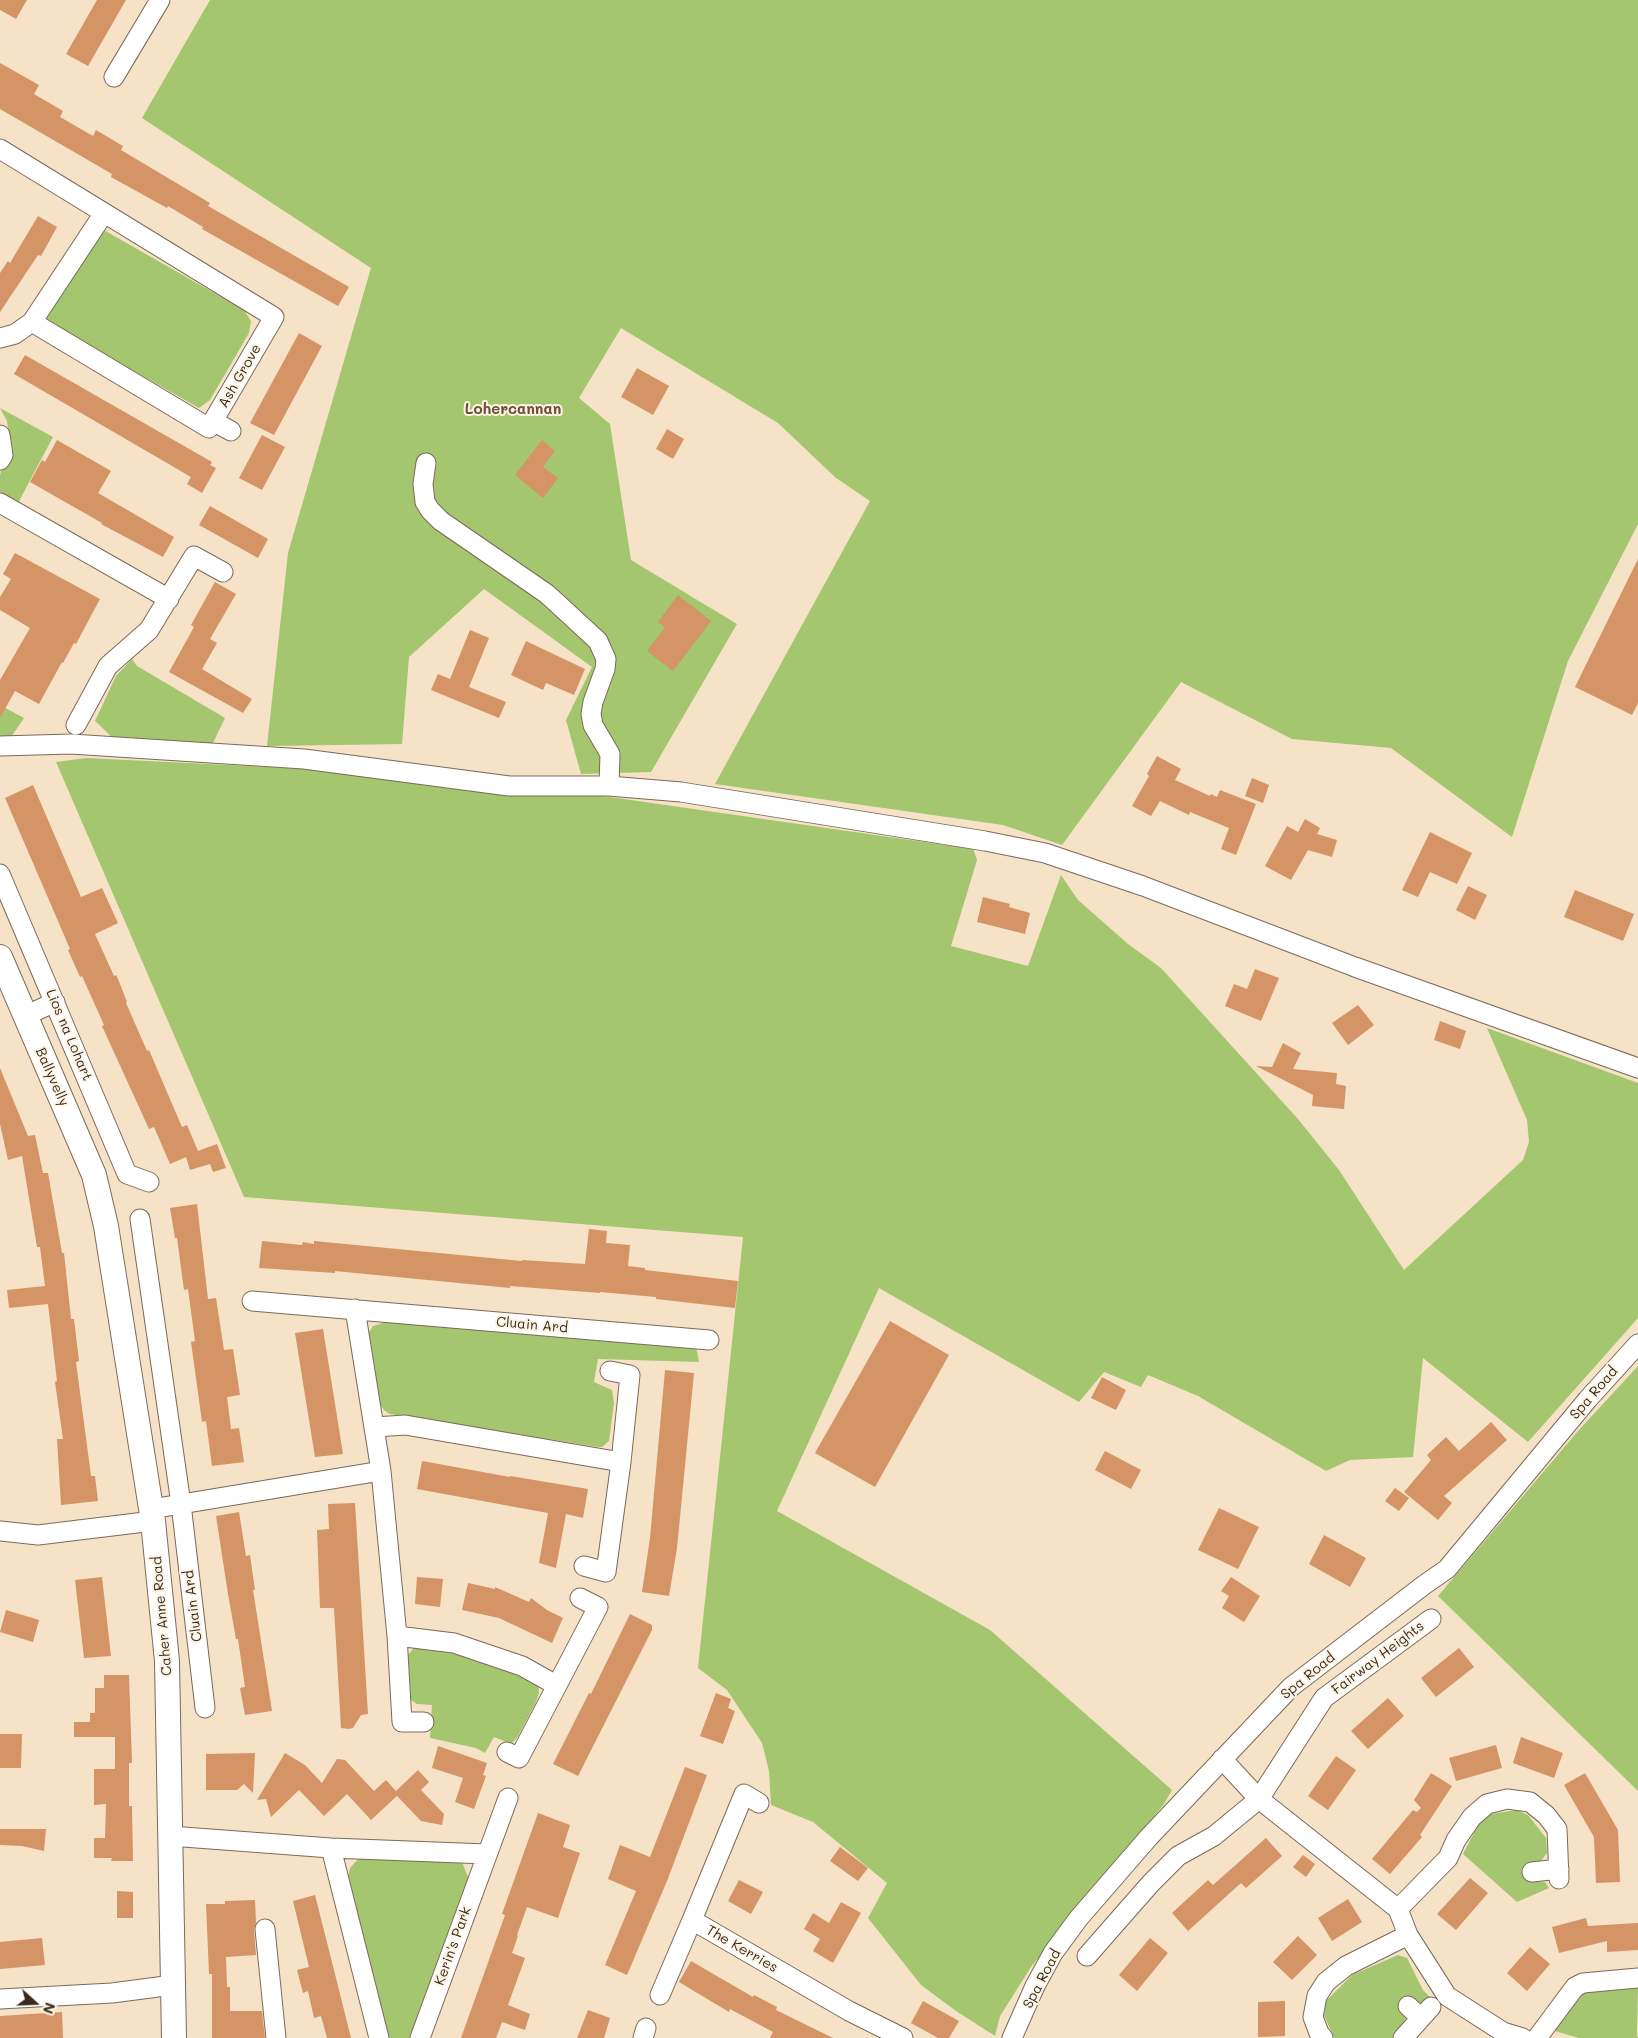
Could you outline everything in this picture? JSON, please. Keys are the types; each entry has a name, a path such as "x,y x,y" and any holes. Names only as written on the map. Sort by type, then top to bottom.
{"street":[{"path":"114,77 160,0"},
{"name":"Ash Grove","path":"0,149 274,317 209,428 32,322"},
{"path":"0,338 15,334 32,322 104,213"},
{"path":"213,420 231,431"},
{"path":"0,435 3,455 0,460"},
{"path":"426,463 423,484 425,502 430,510 441,521 547,594 598,641 606,659 605,669 593,702 591,714 593,725 610,754 609,786"},
{"path":"0,503 169,599"},
{"path":"76,725 108,666 149,630 194,556 223,572"},
{"path":"0,746 71,744 304,759 510,786 609,786 681,792 985,841 1045,853 1142,886 1354,967 1638,1068"},
{"name":"Lios na Lohart","path":"0,874 127,1174 149,1182"},
{"name":"Ballyvelly","path":"0,957 76,1130 100,1198"},
{"path":"25,1016 55,1002"},
{"name":"Caher Anne Road","path":"100,1198 152,1515 167,1661 174,2038"},
{"name":"Cluain Ard","path":"140,1219 182,1504 205,1708"},
{"name":"Cluain Ard","path":"252,1301 709,1340"},
{"path":"355,1309 381,1471 397,1636 402,1722 424,1722"},
{"name":"Spa Road","path":"1012,2038 1035,1986 1053,1953 1078,1918 1148,1837 1291,1687 1447,1569 1588,1399 1638,1344"},
{"path":"584,1566 606,1572 621,1462 630,1376 610,1371"},
{"path":"375,1427 405,1425 621,1462"},
{"path":"0,1531 38,1535 152,1515 182,1504 381,1471"},
{"path":"507,1752 518,1758 598,1607 580,1598"},
{"name":"Fairway Heights","path":"1088,1956 1178,1856 1214,1836 1259,1798 1324,1698 1431,1619"},
{"path":"397,1636 454,1643 522,1666 556,1684"},
{"path":"1222,1759 1259,1798 1398,1909 1408,1935 1447,1996 1503,2032 1522,2038"},
{"name":"The Kerries","path":"760,1803 744,1794 692,1920 849,2011 903,2038"},
{"name":"Kerin's Park","path":"420,2038 508,1798"},
{"path":"1398,1909 1448,1858 1456,1840 1472,1817 1487,1804 1506,1799 1530,1802 1546,1815 1557,1830 1559,1874 1532,1872"},
{"path":"170,1836 331,1848 487,1854"},
{"path":"331,1848 379,2038"},
{"path":"660,1995 692,1920"},
{"path":"265,1930 276,2038"},
{"path":"1323,2038 1313,2017 1318,1996 1326,1982 1346,1966 1408,1935"},
{"path":"1537,2038 1575,1987 1583,1983 1638,1978"},
{"path":"0,1999 112,1993 173,1985"},
{"path":"1404,2038 1420,2011"}],"green space":[{"path":"210,0 1638,0 1638,524 1568,661 1512,837 1391,748 1292,739 1181,682 1062,845 1003,825 715,784 870,501 836,478 778,423 621,328 579,398 610,424 631,560 737,624 651,772 581,774 566,720 592,667 484,589 409,657 402,744 267,746 288,553 371,268 142,118"},
{"path":"102,229 244,310 251,321 249,333 210,400 199,408 44,320"},
{"path":"0,408 53,437 18,503 0,492 0,475 10,441 7,421"},
{"path":"132,659 137,666 225,718 212,745 115,740 95,721 116,676"},
{"path":"0,705 24,718 11,737 0,737"},
{"path":"86,758 351,771 575,792 973,849 977,860 951,946 1028,966 1061,875 1078,900 1128,944 1161,968 1298,1119 1339,1170 1404,1270 1523,1160 1529,1142 1527,1120 1487,1028 1638,1083 1638,1318 1528,1442 1423,1358 1413,1457 1350,1460 1326,1471 1198,1396 1148,1375 1141,1387 1104,1372 1079,1402 879,1288 777,1511 990,1630 1172,1790 1164,1804 1031,1967 1000,2016 995,2036 956,2011 921,1985 868,1918 887,1883 813,1822 771,1805 769,1771 762,1743 727,1690 698,1668 743,1237 244,1197 56,762"},
{"path":"389,1321 694,1347 697,1351 699,1362 598,1359 594,1382 612,1390 614,1403 609,1441 602,1447 598,1447 390,1414 385,1411 376,1400 365,1339 373,1326"},
{"path":"1638,1366 1638,1791 1438,1596 1578,1431"},
{"path":"414,1648 452,1651 486,1660 538,1684 539,1693 536,1702 517,1738 509,1743 494,1737 485,1753 476,1748 430,1738 432,1705 417,1704 411,1700 408,1655"},
{"path":"1517,1810 1528,1815 1546,1838 1547,1853 1541,1861 1529,1863 1529,1880 1545,1882 1549,1888 1517,1902 1463,1854 1479,1823 1490,1814"},
{"path":"359,1858 462,1862 468,1877 467,1887 411,2038 387,2038 348,1877 350,1868"},
{"path":"1398,1955 1407,1958 1423,1990 1433,2000 1423,2004 1406,1996 1398,2006 1405,2018 1405,2030 1395,2038 1334,2038 1324,2015 1326,2001 1352,1975"},
{"path":"1638,1985 1638,2038 1579,2038 1555,2031 1556,2020 1584,1992"}],"building":[{"path":"0,0 27,0 16,19 0,10"},
{"path":"97,0 126,0 88,66 66,54"},
{"path":"0,63 39,85 34,94 63,111 60,117 93,136 96,130 123,146 121,150 210,203 208,206 349,287 338,306 202,229 203,227 168,206 167,208 111,177 112,174 0,109"},
{"path":"38,216 57,227 41,256 38,255 0,312 0,273 8,261 10,263"},
{"path":"299,333 322,346 274,435 250,423"},
{"path":"25,355 212,462 210,465 216,468 202,493 187,484 191,477 14,374"},
{"path":"637,368 669,386 653,415 621,397"},
{"path":"667,429 684,439 673,459 656,449"},
{"path":"262,435 285,447 262,490 239,478"},
{"path":"57,440 111,471 98,493 174,537 163,557 101,524 30,482 42,460 45,462"},
{"path":"542,440 555,451 543,467 558,478 543,498 515,475"},
{"path":"210,506 268,539 258,558 199,525"},
{"path":"15,553 100,599 76,644 74,643 62,662 39,704 15,691 0,718 0,680 30,628 0,610 0,597 11,579 3,574"},
{"path":"1638,559 1638,703 1632,715 1575,687"},
{"path":"215,582 236,594 210,639 217,643 202,669 252,699 243,713 169,672 194,627 191,625"},
{"path":"678,595 711,621 673,671 647,651 665,627 658,622"},
{"path":"470,630 489,638 469,687 506,702 499,718 431,690 438,674 450,679"},
{"path":"526,641 585,669 574,695 546,683 543,690 511,675"},
{"path":"1157,756 1181,769 1175,780 1210,796 1211,794 1217,797 1220,790 1256,804 1236,855 1221,849 1229,828 1190,812 1189,815 1160,801 1151,816 1132,806 1149,776 1147,774"},
{"path":"1252,778 1269,785 1263,803 1245,796"},
{"path":"33,785 81,897 102,888 118,923 95,934 114,976 116,975 118,979 126,1003 147,1051 149,1050 182,1127 187,1125 198,1151 217,1144 226,1168 213,1172 210,1164 190,1170 186,1157 170,1164 154,1127 149,1129 102,1026 104,1025 82,976 80,977 68,950 70,949 5,798"},
{"path":"1305,819 1320,828 1317,834 1337,840 1332,857 1308,850 1291,880 1265,866 1287,826 1298,832"},
{"path":"1430,832 1472,853 1457,884 1430,872 1418,897 1402,890"},
{"path":"1468,886 1487,895 1475,920 1456,910"},
{"path":"1575,890 1634,914 1623,941 1564,917"},
{"path":"983,897 1010,904 1009,907 1030,913 1025,934 977,922"},
{"path":"1255,969 1279,978 1261,1021 1225,1006 1234,984 1247,989"},
{"path":"1358,1005 1374,1025 1348,1045 1332,1023"},
{"path":"1440,1021 1466,1031 1460,1049 1434,1040"},
{"path":"1283,1043 1301,1053 1293,1069 1337,1073 1336,1084 1346,1086 1344,1109 1312,1106 1313,1095 1256,1066 1272,1067"},
{"path":"0,1068 28,1136 35,1135 43,1173 48,1173 62,1253 64,1253 71,1319 74,1319 79,1361 76,1362 91,1476 95,1476 98,1501 61,1505 57,1439 63,1439 55,1382 57,1381 48,1304 9,1308 7,1290 45,1286 40,1247 37,1247 22,1156 8,1160 0,1124"},
{"path":"197,1204 208,1299 216,1298 224,1350 233,1349 240,1395 227,1397 231,1429 239,1428 244,1462 212,1466 206,1421 202,1422 191,1342 195,1341 188,1289 184,1290 177,1238 175,1238 170,1208"},
{"path":"589,1229 607,1231 606,1243 630,1245 628,1266 645,1268 645,1270 738,1281 735,1308 656,1299 656,1297 600,1292 510,1286 510,1288 335,1271 335,1273 259,1268 262,1241 302,1245 303,1242 314,1244 314,1241 522,1261 585,1264"},
{"path":"890,1321 949,1355 875,1487 815,1453"},
{"path":"323,1329 343,1454 315,1457 295,1333"},
{"path":"665,1370 694,1373 677,1548 669,1596 642,1592 650,1538"},
{"path":"1102,1377 1126,1390 1116,1410 1091,1398"},
{"path":"1491,1422 1507,1440 1444,1496 1452,1503 1438,1520 1404,1492 1431,1460 1427,1455 1446,1437 1459,1451"},
{"path":"1105,1451 1141,1470 1131,1489 1095,1470"},
{"path":"422,1461 588,1489 583,1518 566,1514 556,1568 539,1563 548,1513 417,1489"},
{"path":"1395,1488 1409,1498 1399,1511 1385,1501"},
{"path":"355,1503 368,1714 361,1715 353,1728 349,1729 341,1728 334,1608 320,1608 317,1530 329,1529 328,1504"},
{"path":"1219,1508 1259,1527 1238,1569 1198,1550"},
{"path":"239,1512 246,1556 250,1555 255,1590 253,1590 272,1711 245,1715 240,1688 245,1687 216,1516"},
{"path":"1324,1535 1366,1558 1350,1587 1309,1564"},
{"path":"102,1577 111,1656 84,1658 75,1580"},
{"path":"417,1577 443,1579 440,1607 415,1604"},
{"path":"1231,1577 1260,1596 1244,1622 1222,1608 1229,1596 1221,1591"},
{"path":"468,1583 495,1589 495,1587 529,1602 531,1598 547,1610 563,1618 552,1643 499,1618 462,1610"},
{"path":"6,1610 39,1620 33,1642 0,1632"},
{"path":"630,1614 652,1625 652,1630 578,1776 553,1764 589,1693 591,1694"},
{"path":"1459,1648 1474,1667 1436,1697 1421,1678"},
{"path":"104,1675 129,1675 132,1763 129,1763 129,1806 132,1806 133,1861 111,1861 112,1858 94,1858 94,1838 105,1838 106,1804 94,1805 94,1769 115,1769 115,1737 74,1737 74,1722 90,1722 90,1713 95,1713 95,1688 104,1688"},
{"path":"716,1693 731,1699 728,1708 735,1711 723,1744 700,1736"},
{"path":"1388,1698 1404,1716 1368,1749 1351,1731"},
{"path":"0,1734 22,1734 21,1768 0,1768"},
{"path":"1521,1737 1563,1753 1554,1778 1513,1763"},
{"path":"1496,1745 1502,1768 1456,1781 1449,1758"},
{"path":"438,1746 487,1763 483,1775 486,1776 474,1809 455,1802 463,1778 432,1768"},
{"path":"255,1753 253,1793 244,1784 237,1790 206,1790 206,1754"},
{"path":"285,1753 305,1765 322,1783 337,1759 345,1760 374,1791 386,1780 396,1791 418,1770 429,1782 421,1790 444,1814 442,1825 421,1821 397,1796 371,1820 347,1794 324,1816 299,1790 271,1817 266,1799 257,1800"},
{"path":"1336,1756 1356,1770 1328,1810 1308,1796"},
{"path":"685,1767 707,1775 667,1881 627,1975 605,1965 636,1891 608,1879 620,1845 650,1857"},
{"path":"1431,1773 1452,1786 1420,1835 1422,1837 1390,1874 1372,1859 1413,1810 1417,1812 1421,1808 1414,1800"},
{"path":"1585,1773 1618,1830 1620,1882 1596,1883 1594,1837 1564,1785"},
{"path":"538,1813 570,1825 563,1847 580,1853 558,1918 527,1907 517,1935 512,1953 525,1958 508,2005 530,2014 525,2030 502,2022 496,2038 461,2038 505,1915 502,1914"},
{"path":"0,1829 46,1829 44,1851 22,1846 0,1845"},
{"path":"1266,1838 1282,1856 1246,1888 1241,1883 1188,1931 1172,1913 1208,1880 1213,1885"},
{"path":"840,1847 868,1868 858,1881 830,1861"},
{"path":"1303,1855 1315,1864 1306,1877 1293,1867"},
{"path":"1470,1878 1488,1893 1456,1930 1437,1914"},
{"path":"739,1880 763,1892 751,1914 728,1901"},
{"path":"117,1891 133,1892 133,1918 117,1918"},
{"path":"315,1895 351,2038 327,2038 321,2016 314,2018 308,1991 303,1993 297,1970 309,1967 293,1901"},
{"path":"1348,1899 1362,1922 1332,1941 1318,1918"},
{"path":"255,1900 256,1923 254,1930 256,1955 226,1957 227,1987 230,1987 230,2011 262,2011 265,2038 212,2038 212,1974 209,1974 206,1904 225,1904 225,1901"},
{"path":"841,1902 861,1913 833,1963 813,1951 820,1939 804,1929 813,1913 829,1923"},
{"path":"1586,1918 1588,1926 1638,1923 1638,1950 1607,1952 1607,1941 1559,1953 1552,1927"},
{"path":"1298,1936 1317,1955 1292,1980 1273,1962"},
{"path":"42,1938 45,1965 0,1969 0,1942"},
{"path":"1150,1938 1168,1953 1137,1991 1119,1975"},
{"path":"1530,1947 1550,1964 1527,1991 1507,1973"},
{"path":"691,1961 753,1997 754,1995 777,2007 776,2010 833,2038 770,2038 773,2032 730,2009 729,2012 679,1982"},
{"path":"923,2001 959,2021 949,2038 938,2038 911,2023"},
{"path":"1285,2001 1285,2036 1258,2037 1258,2002"},
{"path":"588,2010 610,2018 604,2038 577,2038"},
{"path":"62,2012 63,2038 0,2038 0,2016"}],"district":[{"name":"Lohercannan","path":"513,409"}]}
